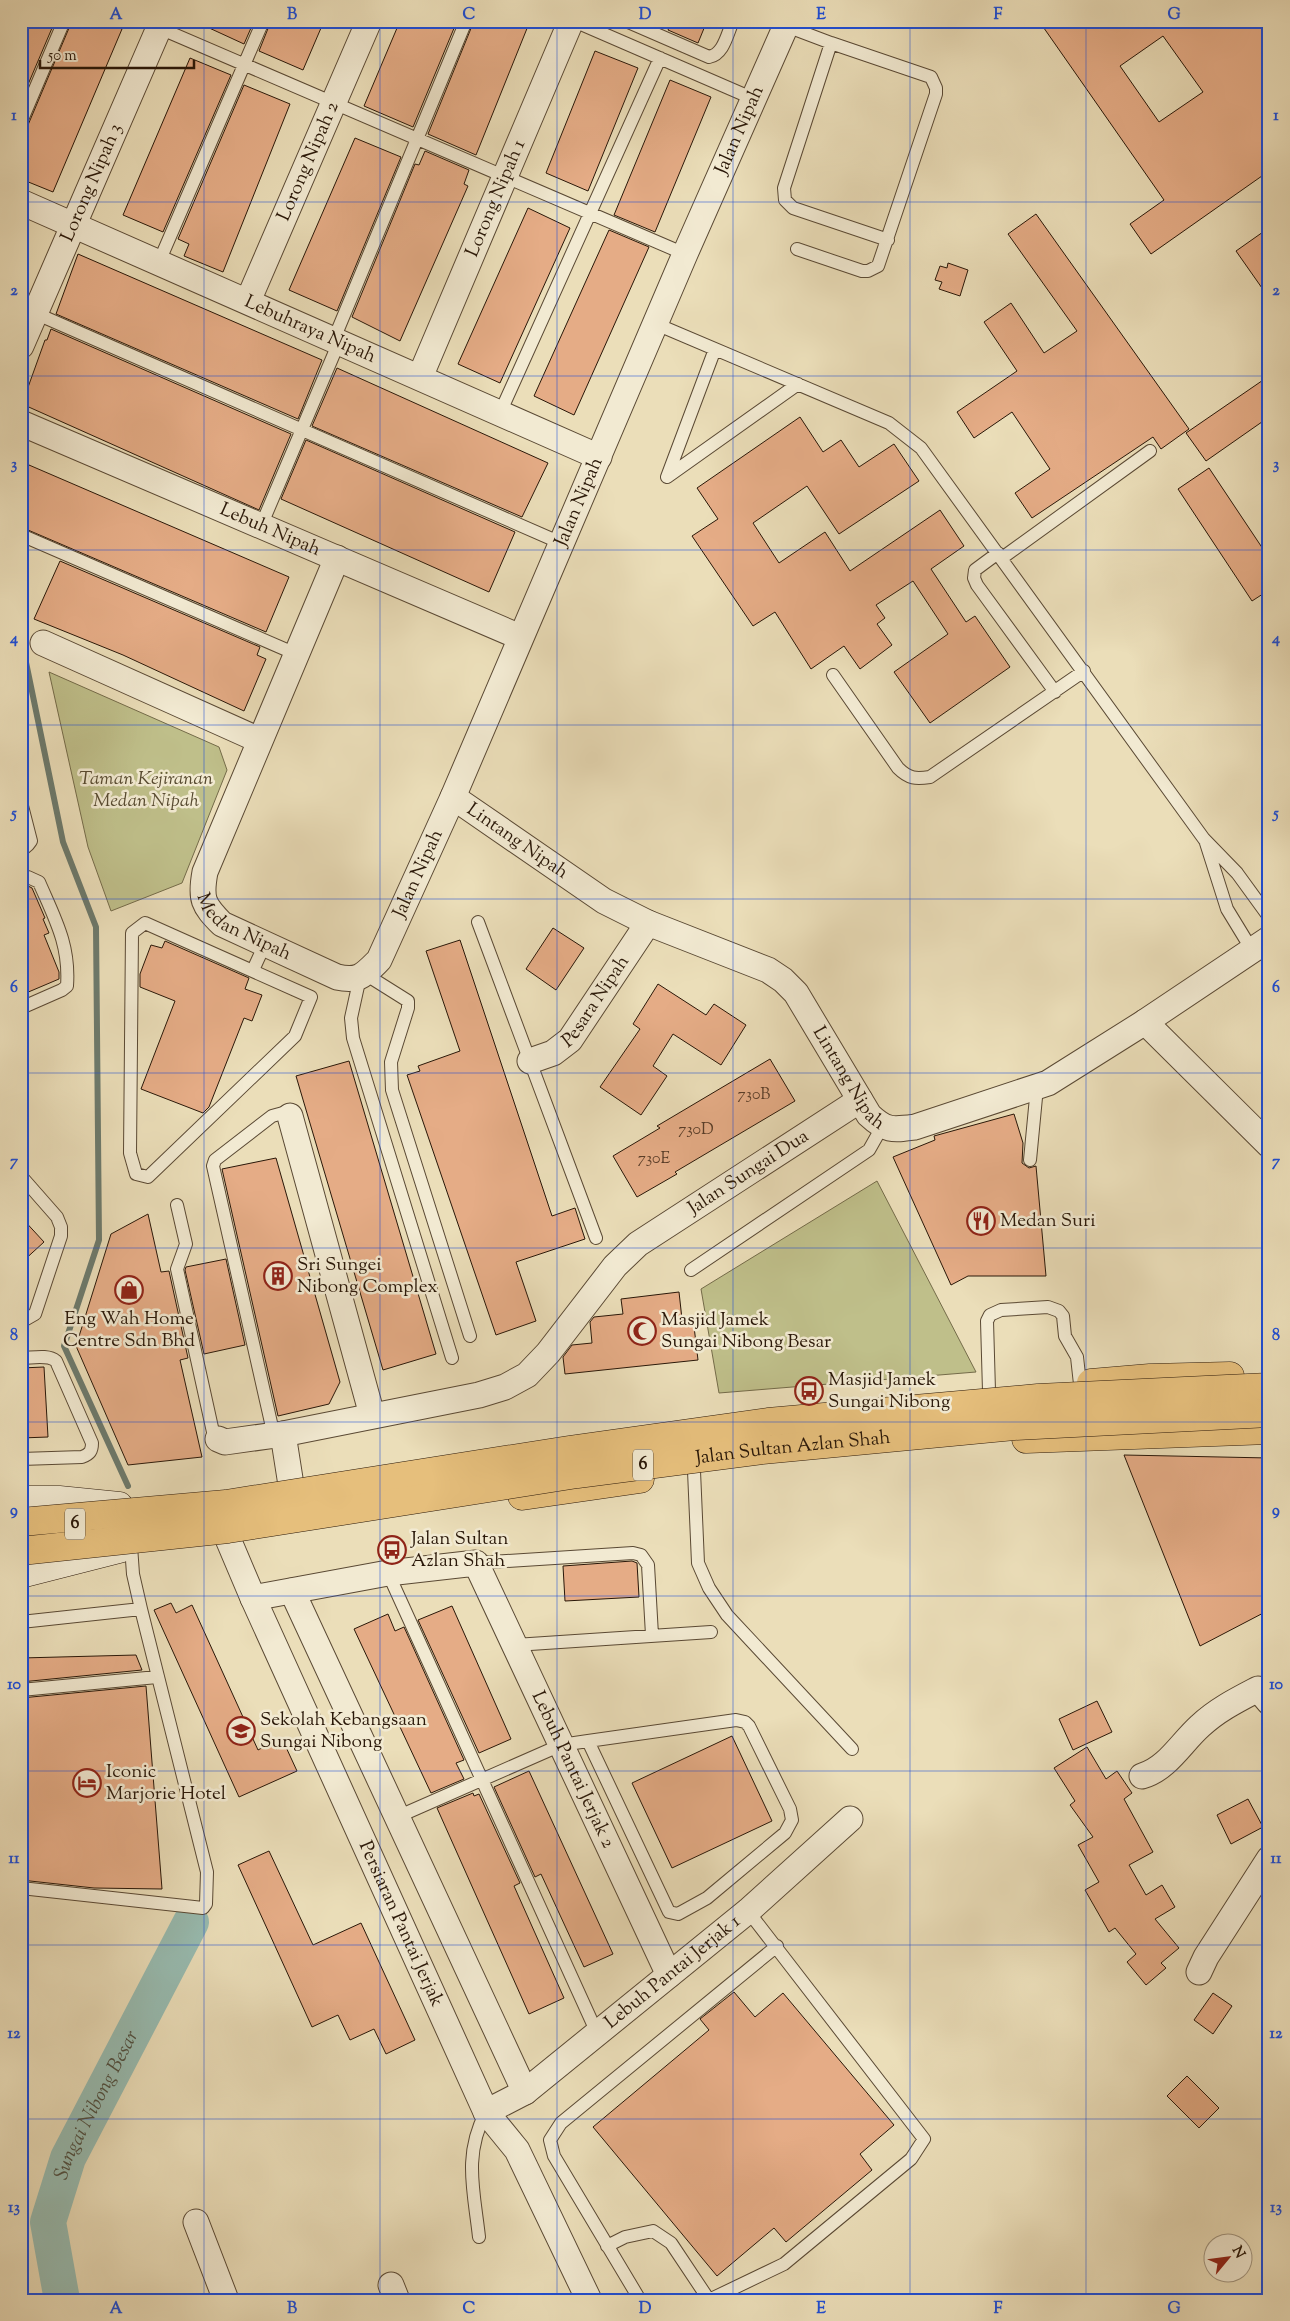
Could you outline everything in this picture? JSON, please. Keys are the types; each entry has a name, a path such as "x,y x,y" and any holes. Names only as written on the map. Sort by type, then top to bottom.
{"main road":[{"name":"Jalan Sultan Azlan Shah","path":"21,1535 46,1533 128,1507 212,1498 579,1438 989,1391 1150,1378 1269,1375"},
{"name":"Jalan Sultan Azlan Shah","path":"21,1522 226,1504 569,1450 768,1422 1038,1398 1269,1387"},
{"name":"Jalan Sultan Azlan Shah","path":"21,1550 228,1529 578,1474 780,1448 1014,1426 1269,1413"},
{"name":"Jalan Sultan Azlan Shah","path":"21,1545 130,1546 228,1539 768,1460 963,1441 1269,1430"},
{"name":"Jalan Sultan Azlan Shah","path":"21,1500 59,1500 128,1507"},
{"name":"Jalan Sultan Azlan Shah","path":"21,1574 130,1546"}],"street":[{"name":"Lorong Nipah 2","path":"248,301 335,104 369,21"},
{"name":"Lorong Nipah 1","path":"420,377 573,21"},
{"name":"Jalan Nipah","path":"363,976 379,960 453,797 685,254 787,23"},
{"name":"Lorong Nipah 3","path":"21,346 28,310 74,224 155,24"},
{"name":"Lebuhraya Nipah","path":"21,202 599,457"},
{"name":"Lebuh Nipah","path":"21,423 520,637"},
{"name":"Medan Nipah","path":"337,558 204,872 202,899 210,913 222,924 337,977 348,979 363,976"},
{"path":"43,644 260,740"},
{"name":"Lintang Nipah","path":"453,797 604,901 648,923 751,962 783,980 796,993 869,1115 882,1127 898,1129 915,1127 1048,1083 1145,1022 1260,944"},
{"name":"Pesara Nipah","path":"530,1061 553,1053 570,1040 648,923"},
{"path":"1145,1022 1269,1144"},
{"name":"Jalan Sungai Dua","path":"218,1439 225,1442 279,1435 479,1395 505,1387 527,1375 548,1353 615,1266 638,1244 860,1100"},
{"path":"290,1116 372,1415"},
{"path":"279,1435 291,1485"},
{"name":"Persiaran Pantai Jerjak","path":"228,1539 486,2112 517,2150 589,2300"},
{"path":"253,1598 388,1573 476,1563"},
{"name":"Lebuh Pantai Jerjak 2","path":"476,1563 669,1975"},
{"path":"292,1591 525,2092"},
{"path":"1142,1776 1155,1772 1200,1726 1229,1704 1258,1689 1269,1702"},
{"name":"Lebuh Pantai Jerjak 1","path":"486,2112 525,2092 748,1911 850,1819"},
{"path":"1199,1972 1206,1957 1269,1859"},
{"path":"196,2222 226,2300"}],"lane":[{"path":"21,122 64,21"},
{"path":"159,262 263,21"},
{"path":"261,526 302,430 336,340 466,21"},
{"path":"573,21 754,99"},
{"path":"626,21 709,57 715,56 720,51 733,21"},
{"path":"787,23 831,43 926,75 935,82 936,94 878,266 868,271 797,249"},
{"path":"155,24 244,65 685,254"},
{"path":"831,43 784,188 784,200 793,208 888,240"},
{"path":"500,413 660,58"},
{"path":"28,310 561,543"},
{"path":"656,324 889,423 906,434 921,448 1204,839 1237,873 1269,917"},
{"path":"715,349 667,477 798,384"},
{"path":"1055,692 977,586 974,578 975,570 1000,556 1150,451"},
{"path":"21,535 296,654"},
{"path":"833,674 898,768 906,776 917,779 930,777 1084,671"},
{"path":"21,802 31,841 21,851"},
{"path":"1204,839 1227,909 1260,944"},
{"path":"21,880 28,878 39,882 66,947 68,977 67,986 62,990 21,1008"},
{"path":"478,922 596,1238"},
{"path":"145,923 253,970 311,997 295,1036 148,1177 136,1174 130,1153 132,933 145,923"},
{"path":"253,970 265,944"},
{"path":"452,1358 353,1038 351,1018 363,976 408,1000 408,1008 391,1062 392,1090 470,1336"},
{"path":"1030,1160 1037,1087"},
{"path":"279,1435 213,1166 215,1160 272,1116 283,1113 290,1116"},
{"path":"691,1270 869,1150 882,1127"},
{"path":"21,1176 57,1217 61,1236 35,1314 21,1322"},
{"path":"176,1205 186,1244 177,1269 213,1432 218,1439"},
{"path":"989,1391 987,1320 990,1315 1001,1310 1048,1307 1059,1311 1063,1316 1065,1336 1077,1357 1080,1384"},
{"path":"21,1358 47,1357 56,1361 92,1444 92,1449 82,1457 21,1459"},
{"path":"694,1471 698,1563 709,1588 727,1615 852,1749"},
{"path":"21,1888 203,1908 206,1904 207,1872 141,1609 133,1574 130,1546"},
{"path":"476,1563 633,1553 641,1555 648,1565 652,1635"},
{"path":"388,1573 597,2033"},
{"path":"21,1622 141,1609"},
{"path":"514,1645 710,1632"},
{"path":"21,1690 157,1676"},
{"path":"397,1817 561,1745 588,1741 736,1720 745,1722 790,1809 792,1820 785,1833 707,1898 678,1914 668,1912 588,1741"},
{"path":"607,2246 625,2237 653,2231 671,2243 708,2300 784,2264 911,2159 924,2139 777,1946 748,1911"},
{"path":"640,2300 554,2156 550,2140 561,2123 777,1946"},
{"path":"479,2237 470,2161 477,2130 486,2112"}],"green space":[{"name":"Taman Kejiranan Medan Nipah","path":"49,672 219,747 227,770 182,883 111,911 88,847"},
{"path":"877,1181 976,1372 719,1393 701,1289"}],"building":[{"path":"21,21 55,21 21,101"},
{"path":"72,21 103,21 122,29 53,192 21,179 21,130 28,125"},
{"path":"194,21 254,21 244,44"},
{"path":"271,21 324,21 303,70 259,51"},
{"path":"400,21 457,21 413,127 364,106"},
{"path":"474,21 530,21 476,155 428,134"},
{"path":"672,21 707,21 698,43 668,30"},
{"path":"1039,21 1269,21 1269,171 1151,254 1130,224 1164,200","holes":["1163,36 1203,92 1159,122 1120,66"]},
{"path":"595,51 638,68 588,191 546,173"},
{"path":"190,58 231,75 163,232 123,215"},
{"path":"670,80 711,97 655,232 614,215"},
{"path":"244,85 290,104 223,272 184,256 189,244 178,239"},
{"path":"355,138 401,157 337,311 289,290"},
{"path":"425,151 469,170 464,184 468,186 400,341 352,317 415,164 419,165"},
{"path":"528,208 570,228 500,383 458,364"},
{"path":"1036,214 1189,429 1161,449 1153,437 1032,518 1015,493 1050,469 1012,412 974,438 957,412 1017,371 984,322 1011,303 1044,353 1077,331 1008,234"},
{"path":"609,230 649,247 574,415 534,396"},
{"path":"1263,232 1269,241 1269,298 1236,251"},
{"path":"78,254 322,360 298,419 56,314"},
{"path":"948,263 968,270 960,296 939,289 942,282 935,280 940,266 947,268"},
{"path":"51,329 291,434 259,510 22,404 45,340 47,340"},
{"path":"337,368 548,463 522,517 312,426"},
{"path":"1269,376 1269,417 1206,461 1186,433"},
{"path":"800,417 823,452 841,440 859,467 894,444 919,481 839,534 807,486 753,523 779,563 825,532 850,571 940,510 964,546 931,569 966,622 975,616 1010,667 930,723 894,672 948,634 913,581 876,605 885,618 877,624 892,645 860,669 844,646 811,669 775,612 753,626 692,536 718,519 697,488"},
{"path":"306,440 515,532 489,592 281,499"},
{"path":"29,465 289,577 266,632 21,527 21,483"},
{"path":"1209,468 1269,558 1269,590 1252,601 1178,489"},
{"path":"60,561 260,647 257,655 266,659 244,711 123,655 34,619"},
{"path":"28,886 32,888 45,918 43,919 49,933 44,935 59,972 59,979 26,993 21,981 21,888"},
{"path":"553,928 584,948 556,990 526,969"},
{"path":"460,940 552,1216 575,1208 585,1239 516,1262 536,1321 496,1335 407,1075 420,1071 418,1066 460,1051 426,951"},
{"path":"165,941 249,978 245,989 262,995 252,1021 244,1018 209,1107 203,1113 141,1089 175,1001 140,987 140,974 151,945 162,948"},
{"path":"658,984 706,1015 714,1004 746,1025 721,1065 673,1034 653,1066 667,1076 641,1115 600,1087 640,1029 633,1024"},
{"path":"770,1059 795,1101 675,1172 677,1174 637,1197 613,1156 660,1128 657,1126"},
{"path":"349,1061 436,1354 383,1370 296,1076"},
{"name":"Medan Suri","path":"1014,1114 1023,1143 1022,1163 1029,1168 1036,1166 1046,1276 968,1276 951,1285 893,1157 935,1140 934,1136"},
{"name":"Sri Sungei Nibong Complex","path":"276,1158 340,1382 329,1404 278,1416 222,1169"},
{"name":"Eng Wah Home Centre Sdn Bhd","path":"148,1214 161,1272 169,1271 188,1358 180,1360 202,1457 128,1465 76,1346 111,1234"},
{"path":"21,1217 44,1242 21,1263"},
{"path":"226,1259 245,1345 204,1354 185,1270 186,1267"},
{"name":"Masjid Jamek Sungai Nibong Besar","path":"679,1292 682,1319 693,1318 698,1360 565,1374 563,1357 572,1345 592,1343 590,1322 594,1317 623,1314 621,1299"},
{"path":"44,1367 48,1437 21,1438 21,1368"},
{"path":"1124,1455 1269,1458 1269,1610 1200,1646"},
{"path":"632,1561 637,1563 639,1597 565,1601 563,1566"},
{"path":"171,1603 176,1613 192,1605 258,1750 273,1742 276,1749 285,1745 297,1771 239,1797 154,1610"},
{"path":"452,1606 511,1739 479,1753 418,1620"},
{"path":"388,1614 395,1631 404,1627 464,1760 456,1763 464,1779 431,1793 354,1629"},
{"path":"136,1655 142,1670 21,1682 21,1658"},
{"name":"Iconic Marjorie Hotel","path":"146,1686 162,1889 94,1888 21,1880 21,1698"},
{"path":"1097,1701 1112,1732 1073,1750 1059,1719"},
{"path":"732,1736 772,1821 672,1868 632,1783"},
{"path":"1087,1747 1106,1779 1117,1771 1132,1793 1124,1799 1153,1852 1129,1865 1146,1895 1162,1885 1175,1907 1155,1919 1179,1948 1161,1963 1166,1968 1146,1985 1127,1962 1136,1954 1115,1928 1109,1932 1085,1890 1099,1882 1078,1845 1093,1837 1070,1805 1075,1801 1054,1768"},
{"path":"529,1771 613,1954 584,1967 541,1874 535,1877 494,1787"},
{"path":"473,1793 474,1796 479,1794 520,1883 514,1886 564,1998 529,2014 437,1808"},
{"path":"1248,1799 1263,1827 1231,1844 1217,1815"},
{"path":"269,1851 313,1945 361,1923 415,2040 386,2054 374,2029 350,2040 338,2015 312,2027 238,1865"},
{"path":"734,1992 755,2017 783,1993 894,2125 860,2154 872,2170 786,2242 774,2228 717,2276 593,2127 709,2030 700,2019"},
{"path":"1213,1993 1232,2006 1213,2034 1194,2020"},
{"path":"1187,2076 1219,2108 1199,2128 1167,2096"}],"waterway":[{"path":"21,638 63,842 96,927 99,1240 64,1346 128,1486"},
{"name":"Sungai Nibong Besar","path":"62,2300 48,2222 68,2158 191,1922"}],"place":[{"name":"Medan Suri","path":"981,1221"},
{"name":"Sri Sungei Nibong Complex","path":"278,1276"},
{"name":"Eng Wah Home Centre Sdn Bhd","path":"129,1290"},
{"name":"Masjid Jamek Sungai Nibong Besar","path":"642,1331"},
{"name":"Masjid Jamek Sungai Nibong","path":"809,1391"},
{"name":"Jalan Sultan Azlan Shah","path":"392,1550"},
{"name":"Sekolah Kebangsaan Sungai Nibong","path":"241,1731"},
{"name":"Iconic Marjorie Hotel","path":"87,1783"}]}
